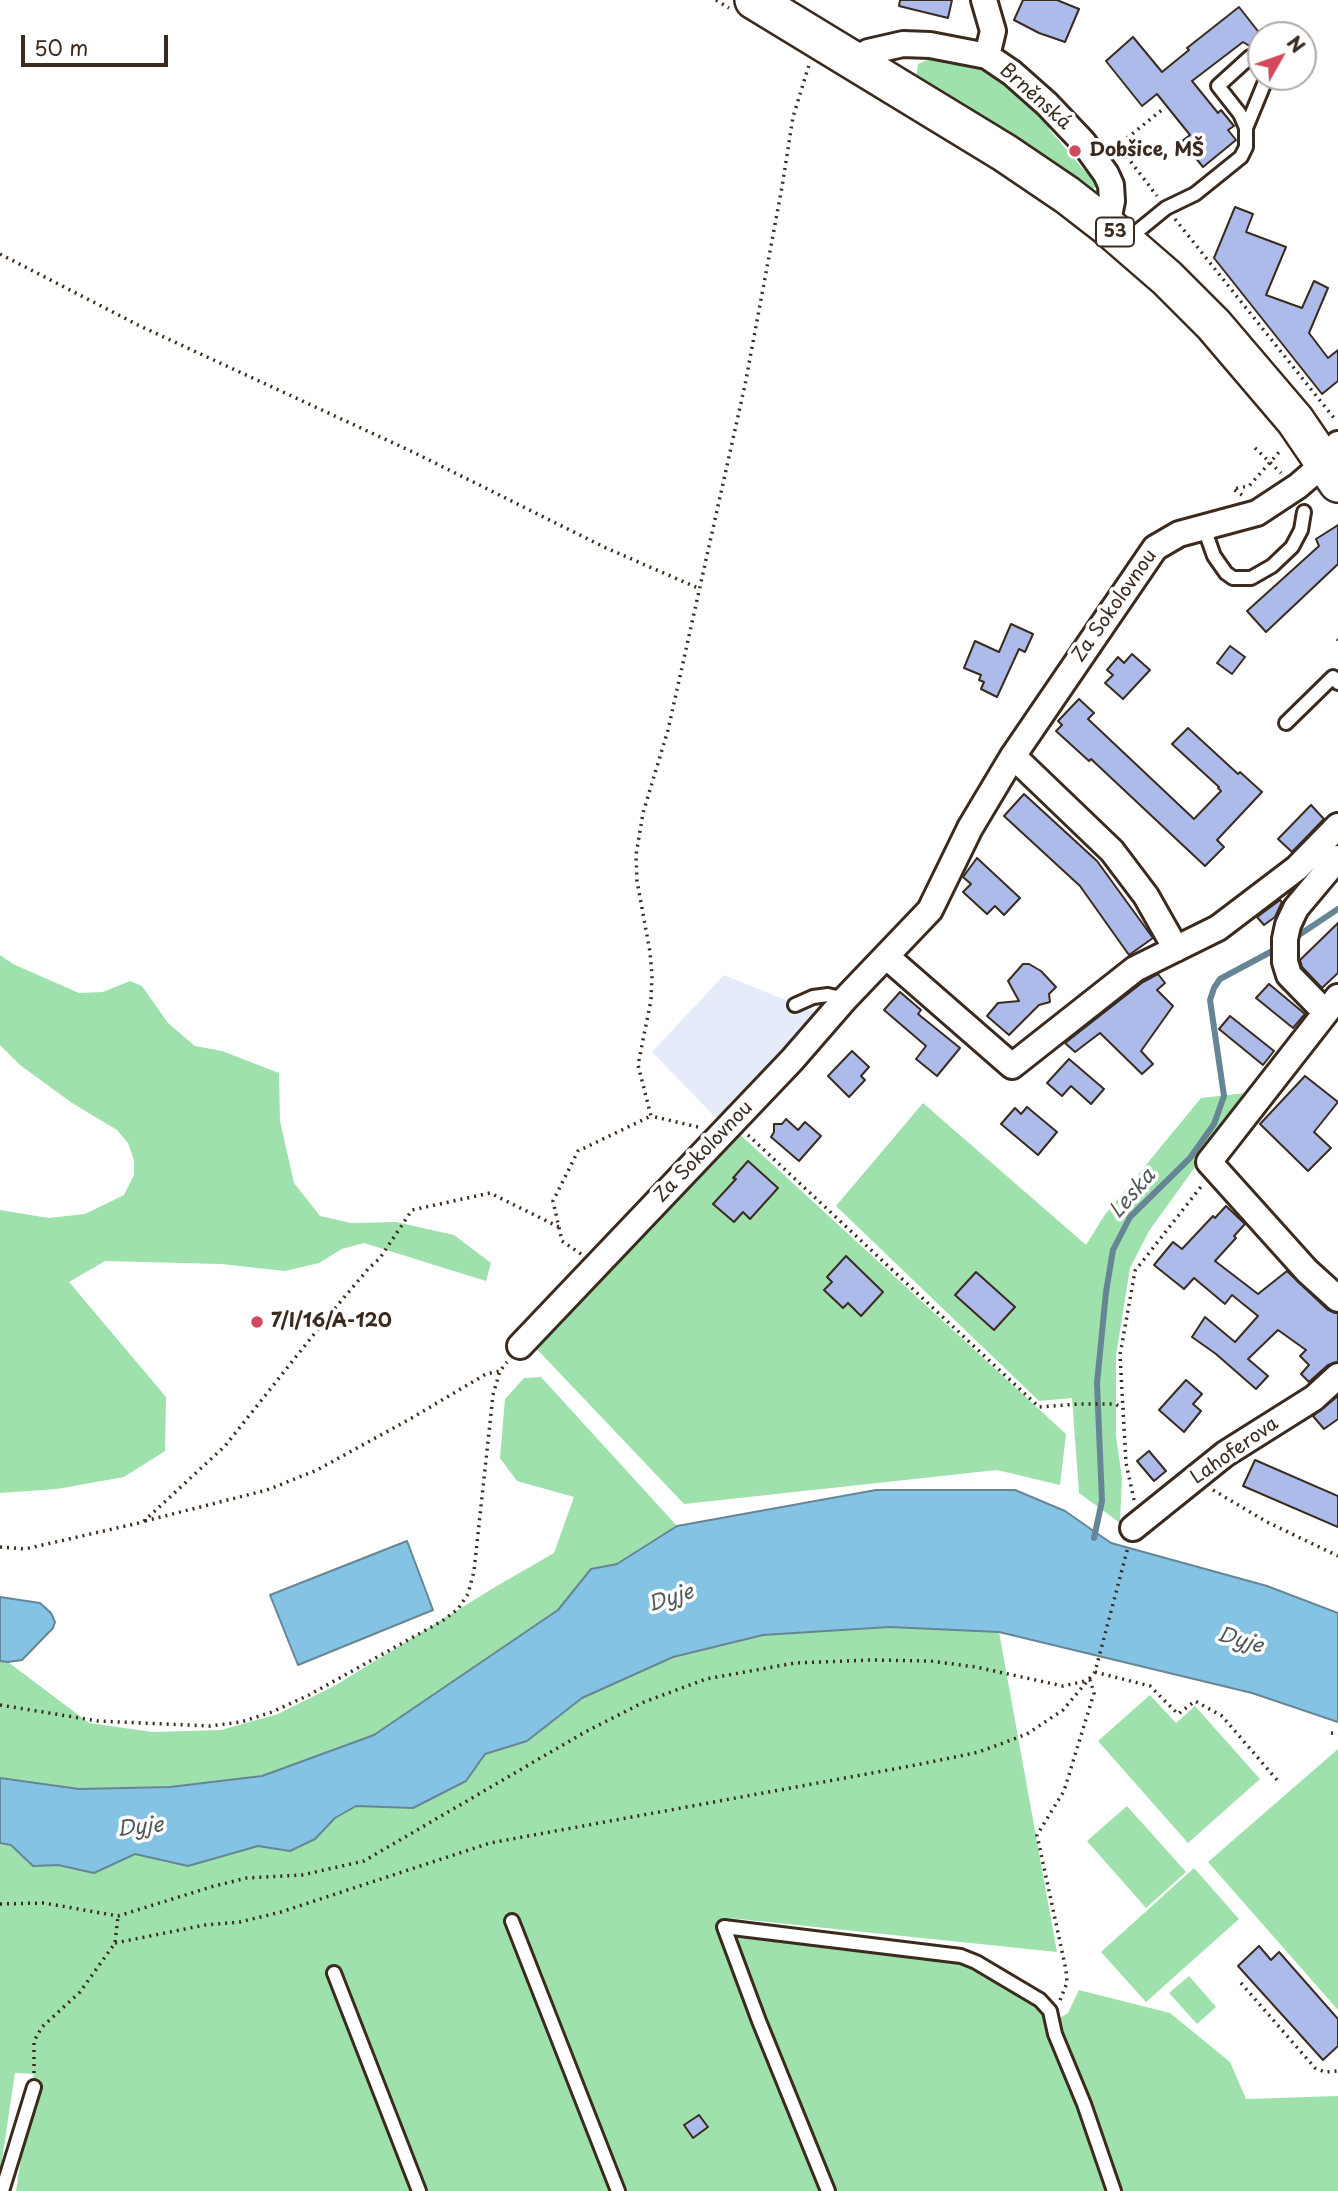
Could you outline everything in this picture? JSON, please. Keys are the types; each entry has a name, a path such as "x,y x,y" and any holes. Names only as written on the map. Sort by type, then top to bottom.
{"main road":[{"name":"53","path":"742,4 819,40 1027,167 1116,234 1214,325 1281,403 1328,465"}],"street":[{"path":"984,0 993,30 987,56"},
{"name":"Brněnská","path":"855,63 868,52 903,44 930,45 987,56 1047,104 1083,142 1111,185 1116,234"},
{"name":"Za Sokolovnou","path":"520,1346 930,910 970,828 1013,756 1151,552 1172,537 1257,513 1328,465"},
{"path":"1013,756 1112,851 1146,896 1175,949"},
{"path":"887,957 1012,1066 1135,968 1218,928 1297,868 1338,826"},
{"path":"1338,858 1296,908 1285,947 1287,968 1293,980 1332,1005 1209,1162 1307,1271 1338,1299"},
{"name":"Lahoferova","path":"1138,1524 1225,1454 1314,1398 1338,1376"}],"lane":[{"path":"1246,128 1240,114 1218,86 1247,60"},
{"path":"1116,234 1140,227 1166,208 1195,194 1236,162 1246,147 1246,128 1261,91"},
{"path":"1204,528 1214,556 1226,573 1233,578 1251,578 1272,566 1292,547 1301,530 1304,512"},
{"path":"1286,723 1333,677 1338,683"},
{"path":"795,1005 813,997 828,995 845,999"},
{"path":"512,1921 618,2191"},
{"path":"828,2191 724,1927 961,1956 1040,2000 1050,2011 1055,2034 1084,2104 1114,2191"},
{"path":"334,1973 419,2191"},
{"path":"2,2191 5,2157 34,2087"}],"path":[{"path":"716,0 742,4"},
{"path":"651,1116 638,1065 651,1000 652,976 637,881 636,855 643,813 668,730 745,384 793,117 819,40"},
{"path":"1108,153 1163,108"},
{"path":"1118,145 1334,418"},
{"path":"0,254 140,326 415,453 604,547 698,588"},
{"path":"1257,513 1242,495 1233,489 1249,486 1258,479 1270,461 1290,442 1328,465"},
{"path":"1255,448 1294,488"},
{"path":"596,1265 562,1241 553,1201 578,1151 651,1116 698,1127 725,1129 1039,1406 1115,1404 1121,1407"},
{"path":"115,1943 205,1925 240,1922 281,1912 490,1843 979,1752 1027,1734 1063,1710 1095,1672 1138,1524 1126,1463 1120,1355 1135,1271 1215,1169"},
{"path":"143,1522 225,1446 330,1314 380,1258 412,1210 490,1193 559,1227"},
{"path":"0,1705 98,1721 210,1726 241,1722 272,1712 309,1695 458,1609 468,1594 474,1571 493,1395 500,1371 520,1346"},
{"path":"0,1547 25,1549 267,1490 317,1469 486,1374 500,1371"},
{"path":"1194,1479 1267,1522 1338,1556"},
{"path":"0,1904 44,1903 118,1916 247,1878 302,1875 364,1861 585,1732 644,1702 706,1679 795,1663 871,1660 930,1661 976,1667 1063,1686 1090,1680"},
{"path":"1095,1672 1150,1686 1178,1714 1195,1701 1222,1716 1277,1780"},
{"path":"1050,2011 1065,1992 1066,1970 1037,1835 1064,1791 1094,1693 1090,1680"},
{"path":"1331,1733 1338,1734"},
{"path":"34,2087 34,2041 42,2028 80,1993 115,1943 118,1916"},
{"path":"1241,1983 1315,2068 1320,2071 1338,2071"}],"shaded area":[{"path":"724,975 817,1013 713,1125 716,1118 652,1052"}],"green space":[{"path":"932,58 996,74 1052,124 1049,129 1082,168 1089,175 1093,171 1097,186 1090,191 916,78 918,64"},
{"path":"0,955 13,964 79,993 103,992 130,981 142,986 168,1023 195,1046 222,1051 279,1073 280,1121 294,1183 320,1216 351,1223 396,1222 454,1235 491,1263 486,1281 364,1243 342,1249 319,1263 285,1271 221,1264 105,1261 69,1282 166,1397 165,1451 124,1477 57,1489 0,1493 0,1210 49,1218 85,1214 124,1195 134,1175 134,1160 128,1143 117,1130 72,1103 20,1065 0,1045"},
{"path":"1246,1093 1224,1132 1149,1231 1130,1268 1116,1356 1116,1436 1122,1478 1120,1523 1079,1493 1072,1398 1039,1401 836,1206 923,1103 1086,1245 1104,1216 1201,1098"},
{"path":"735,1130 1066,1434 1060,1485 997,1470 684,1504 532,1344"},
{"path":"541,1377 677,1526 617,1564 591,1569 558,1610 374,1735 262,1776 170,1787 79,1789 0,1778 0,1661 8,1662 89,1723 153,1732 221,1730 278,1714 336,1685 554,1553 574,1497 517,1481 500,1458 505,1399 524,1378"},
{"path":"889,1627 999,1632 1057,1952 729,1918 970,1964 1041,2009 1048,2025 1068,2013 1079,1990 1170,2013 1230,2062 1246,2099 1338,2096 1338,2191 16,2191 34,2074 15,2073 0,2173 0,1843 10,1845 33,1865 58,1865 93,1873 135,1854 188,1866 258,1846 290,1851 315,1839 335,1818 356,1806 413,1808 466,1781 485,1754 527,1741 582,1698 673,1657 763,1635"},
{"path":"1150,1695 1176,1723 1195,1706 1260,1779 1188,1843 1098,1741"},
{"path":"1338,1749 1338,2010 1208,1862"},
{"path":"1127,1806 1186,1872 1146,1908 1087,1841"},
{"path":"1194,1868 1239,1919 1146,2002 1101,1952"},
{"path":"1189,1976 1216,2007 1197,2024 1169,1993"}],"water":[{"name":"Dyje","path":"876,1490 1015,1490 1065,1511 1111,1543 1267,1586 1338,1613 1338,1722 1252,1693 999,1632 889,1627 763,1635 673,1657 582,1698 527,1741 485,1754 466,1781 413,1808 356,1806 335,1818 315,1839 290,1851 258,1846 188,1866 135,1854 94,1873 58,1865 33,1866 11,1845 0,1843 0,1778 79,1789 170,1787 262,1776 374,1735 558,1610 591,1569 617,1564 677,1526"},
{"path":"407,1541 433,1610 298,1665 270,1595"},
{"path":"0,1597 40,1603 51,1613 55,1622 53,1628 22,1660 0,1661"}],"building":[{"path":"900,0 952,0 948,18 899,6"},
{"path":"1023,0 1057,0 1079,9 1065,42 1014,20"},
{"path":"1239,7 1250,21 1247,21 1247,44 1243,42 1192,81 1218,113 1221,110 1234,126 1228,130 1236,140 1203,167 1182,141 1190,135 1157,94 1142,106 1106,61 1133,37 1162,72 1189,50 1187,48"},
{"path":"1235,207 1253,214 1246,232 1286,247 1266,295 1302,308 1314,281 1328,288 1309,333 1328,358 1338,350 1338,381 1322,394 1214,258"},
{"path":"1338,525 1338,564 1266,632 1247,611 1319,546 1316,539"},
{"path":"1011,624 1033,634 1025,652 1019,649 997,697 981,689 984,682 979,680 981,675 964,668 975,641 999,652"},
{"path":"1230,646 1245,657 1232,674 1217,663"},
{"path":"1132,654 1150,670 1123,699 1105,683 1113,675 1107,670 1118,657 1124,663"},
{"path":"1079,699 1094,713 1088,719 1194,819 1221,791 1172,744 1188,728 1262,792 1217,840 1224,847 1205,866 1091,759 1089,761 1056,731 1062,725 1058,721"},
{"path":"1024,794 1097,861 1153,938 1129,955 1080,886 1004,816"},
{"path":"1311,805 1324,819 1292,852 1278,839"},
{"path":"977,858 1020,898 1004,915 995,906 987,914 963,892 971,884 963,877"},
{"path":"1280,900 1282,902 1275,917 1264,925 1257,917"},
{"path":"1338,923 1338,973 1322,988 1302,967 1300,960"},
{"path":"1023,964 1029,964 1041,971 1056,987 1049,994 1050,1002 1039,1005 1009,1035 987,1016 998,1003 1019,1001 1008,981"},
{"path":"1158,974 1165,983 1157,990 1173,1006 1141,1051 1153,1064 1142,1074 1100,1033 1075,1052 1065,1043 1143,982"},
{"path":"1269,984 1305,1014 1293,1028 1256,998"},
{"path":"900,992 921,1010 918,1014 960,1048 937,1076 916,1059 926,1046 884,1010"},
{"path":"1230,1016 1274,1051 1263,1065 1219,1029"},
{"path":"852,1051 869,1067 861,1076 865,1080 849,1097 828,1076"},
{"path":"1069,1059 1104,1089 1091,1104 1071,1086 1062,1096 1047,1083"},
{"path":"1305,1076 1338,1102 1314,1132 1331,1148 1308,1171 1260,1124"},
{"path":"1027,1107 1057,1132 1038,1155 1001,1124 1015,1108 1021,1114"},
{"path":"786,1119 798,1130 805,1122 821,1136 799,1161 771,1137 774,1124 782,1124"},
{"path":"748,1161 778,1188 750,1219 743,1212 734,1222 713,1204"},
{"path":"1226,1206 1245,1224 1215,1261 1258,1294 1287,1271 1328,1310 1338,1313 1338,1362 1328,1365 1309,1382 1301,1374 1309,1365 1300,1356 1306,1350 1278,1330 1248,1359 1268,1376 1256,1389 1192,1337 1205,1317 1235,1342 1258,1316 1232,1295 1225,1304 1194,1278 1184,1289 1154,1265 1173,1242 1182,1249"},
{"path":"846,1256 883,1292 861,1316 848,1303 843,1308 824,1290 832,1282 827,1277"},
{"path":"976,1272 1015,1307 994,1330 955,1295"},
{"path":"1186,1380 1202,1394 1193,1404 1201,1411 1184,1432 1159,1410"},
{"path":"1338,1396 1338,1419 1324,1429 1313,1416"},
{"path":"1149,1451 1166,1471 1154,1481 1137,1461"},
{"path":"1255,1460 1338,1496 1338,1527 1243,1486"},
{"path":"1259,1946 1271,1960 1279,1952 1338,2019 1338,2046 1323,2060 1238,1966"},
{"path":"699,2115 708,2127 693,2138 684,2125"}],"waterway":[{"name":"Leska","path":"1293,939 1338,909"},
{"name":"Leska","path":"1094,1538 1102,1501 1097,1383 1113,1250 1130,1217 1190,1158 1214,1124 1224,1096 1210,1000 1214,988 1220,979 1278,948"}],"place":[{"name":"Dobšice, MŠ","path":"1075,151"},
{"name":"7/I/16/A-120","path":"257,1322"}]}
